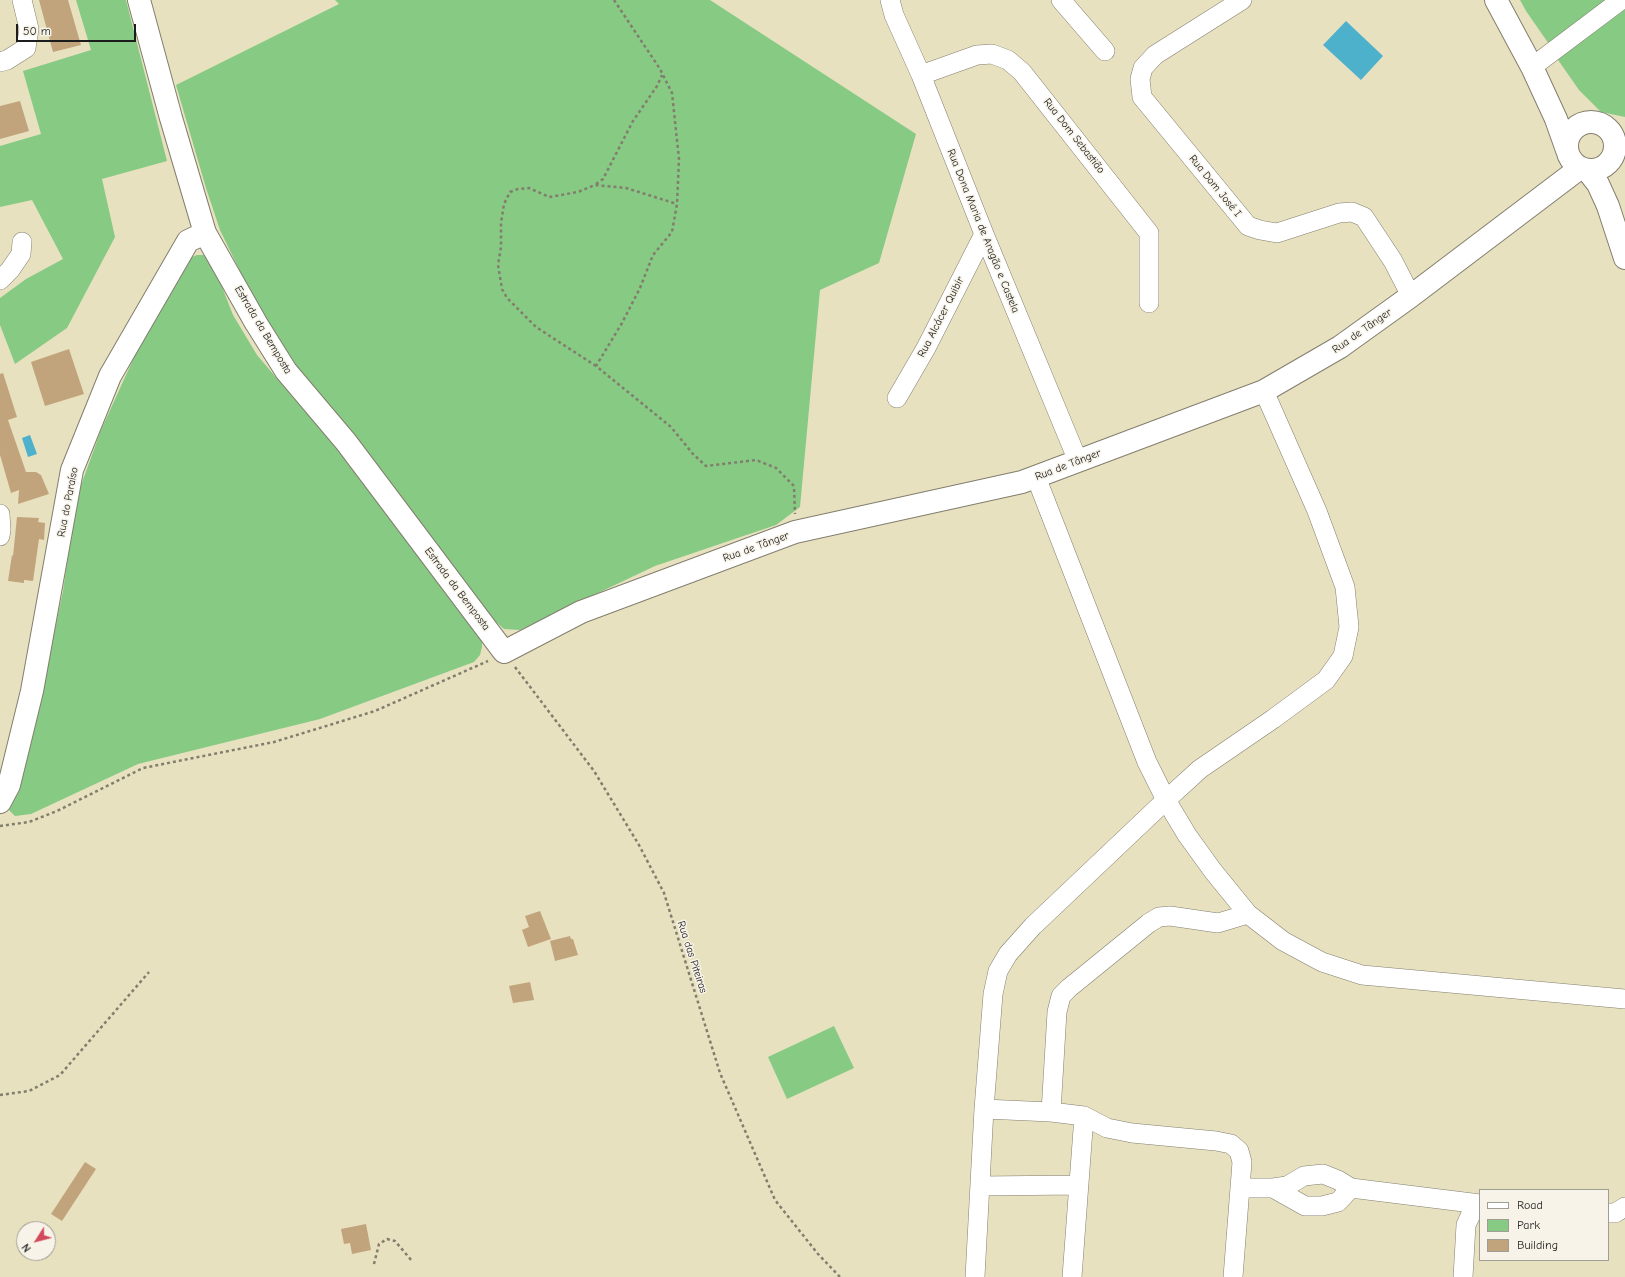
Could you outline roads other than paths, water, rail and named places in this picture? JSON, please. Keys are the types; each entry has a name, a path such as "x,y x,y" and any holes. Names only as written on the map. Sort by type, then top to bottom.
{"street":[{"path":"0,62 7,60 26,48 29,29 22,0"},
{"name":"Estrada da Bemposta","path":"139,0 171,118 206,233 256,323 286,370 346,442 504,652"},
{"name":"Rua Dona Maria de Aragão e Castela","path":"890,0 894,15 921,75 984,234 1078,461"},
{"path":"1061,0 1105,51"},
{"name":"Rua Dom José I","path":"1242,0 1155,55 1143,68 1140,79 1142,97 1248,226 1276,233 1339,213 1352,212 1364,216 1394,261 1411,296"},
{"path":"1496,0 1532,67 1556,119 1569,157 1584,169 1598,184 1608,206 1625,258"},
{"path":"1532,67 1621,0"},
{"name":"Rua Dom Sebastião","path":"921,75 977,54 992,54 1008,60 1022,72 1149,233 1149,303"},
{"path":"1545,96 1569,112 1608,129 1614,141 1616,154 1608,180 1608,206"},
{"path":"1567,150 1567,143 1572,131 1582,123 1596,124 1625,132"},
{"name":"Rua de Tânger","path":"504,652 580,612 795,532 1022,482 1264,392 1340,347 1584,169 1596,169 1604,166 1616,154"},
{"name":"Rua do Paraíso","path":"3,788 32,691 72,470 110,376 188,241 206,233"},
{"name":"Rua Alcácer Quibir","path":"897,398 926,348 984,234"},
{"path":"0,280 10,270 21,254 22,242"},
{"path":"975,1277 984,1109 993,994 998,971 1008,954 1033,926 1200,769 1273,719 1326,680 1343,656 1349,627 1345,587 1317,511 1264,392"},
{"path":"1036,477 1147,762 1166,800 1187,835 1213,871 1248,914 1283,941 1322,962 1362,975 1625,999"},
{"path":"0,514 0,536"},
{"path":"1051,1112 1057,1012 1062,996 1069,988 1149,923 1160,917 1170,916 1218,923 1248,914"},
{"path":"984,1109 1051,1112 1084,1116 1107,1128 1132,1133 1216,1141 1231,1144 1239,1151 1242,1162 1233,1277"},
{"path":"1072,1277 1084,1116"},
{"path":"1240,1188 1273,1188 1287,1186 1304,1176 1322,1174 1338,1180 1351,1188 1479,1205"},
{"path":"980,1186 1078,1185"},
{"path":"1273,1188 1305,1206 1322,1206 1338,1202 1351,1188"},
{"path":"1463,1277 1466,1225 1471,1214 1479,1206"},
{"path":"1609,1213 1615,1213 1625,1207"}],"water":[{"path":"1346,21 1383,56 1361,80 1323,45"},
{"path":"30,435 37,454 28,457 22,438"}]}
